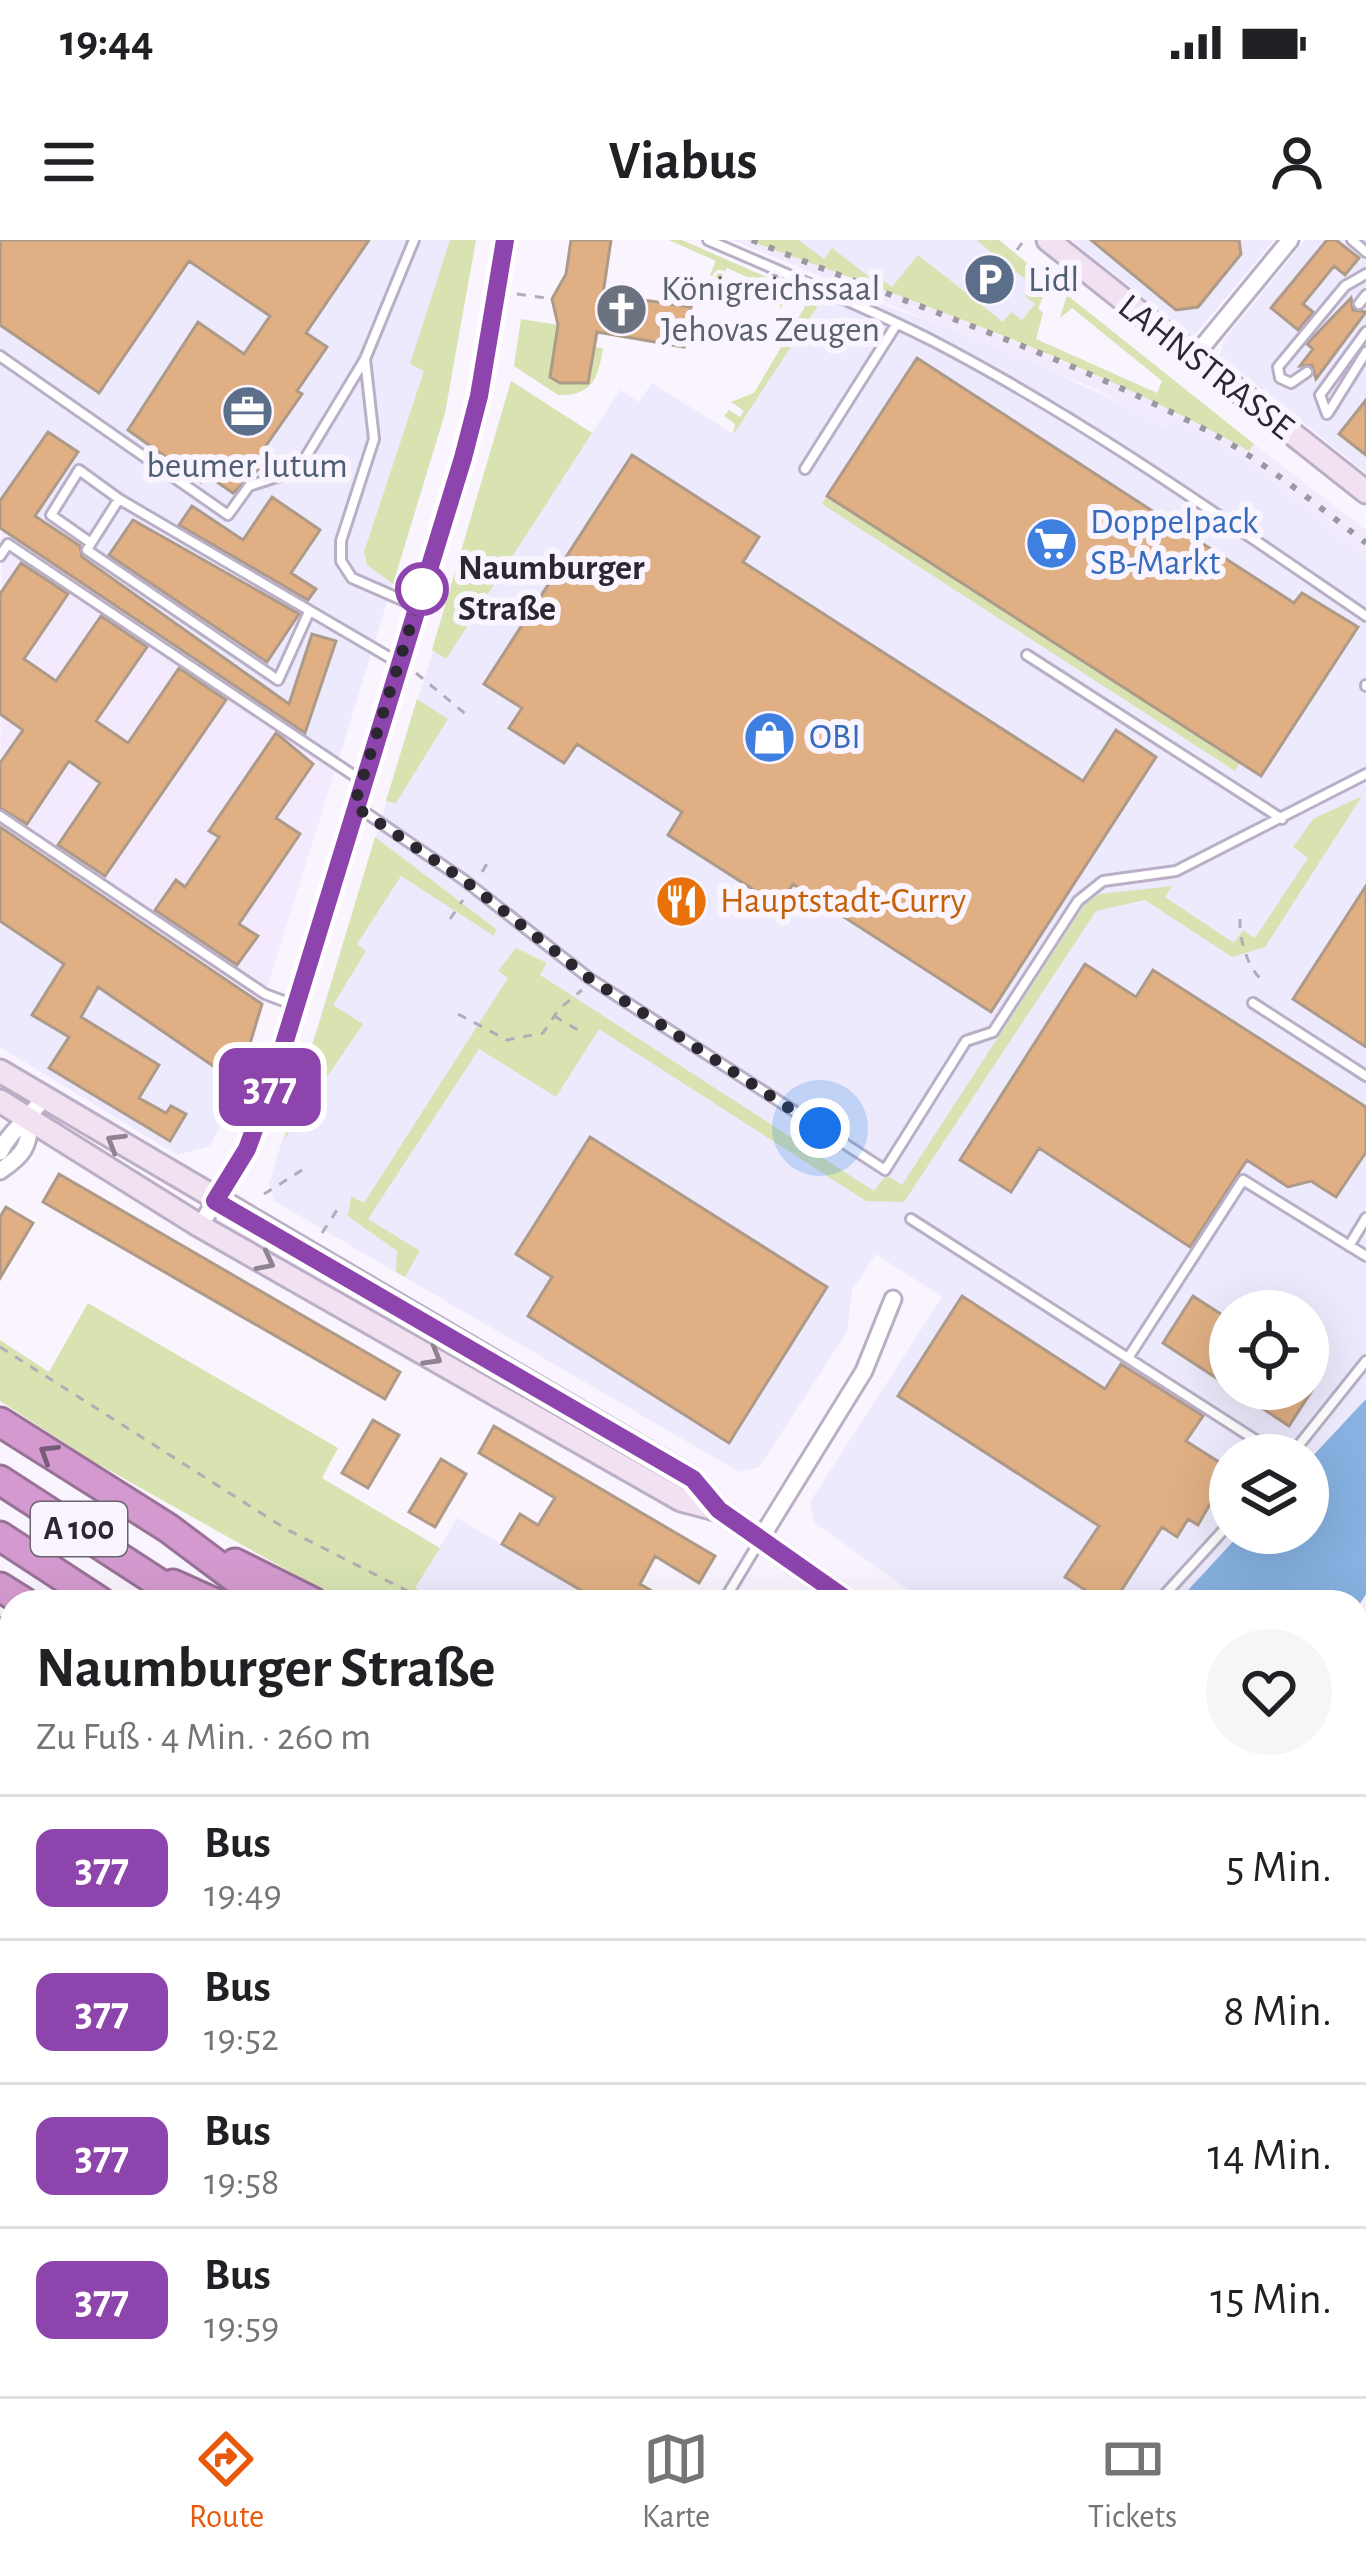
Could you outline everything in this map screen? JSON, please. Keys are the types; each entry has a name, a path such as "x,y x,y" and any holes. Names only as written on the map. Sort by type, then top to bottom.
{"highway":[{"path":"0,1422 168,1528 251,1590"},
{"name":"A 100","path":"0,1480 158,1578 186,1590"},
{"path":"168,1528 289,1590"},
{"name":"A 100","path":"0,1536 83,1590"},
{"path":"158,1578 173,1590"}],"main road":[{"name":"LAHNSTRASSE","path":"1048,240 1366,492"},
{"path":"0,1071 678,1470 719,1510 833,1590"},
{"path":"0,1101 200,1226 681,1500 719,1510"}],"street":[{"path":"200,1226 254,1132 294,1005 479,396 505,240"},
{"path":"1193,358 1282,244"},
{"path":"0,1152 13,1129 29,1121 43,1098"},
{"path":"0,1171 18,1159 30,1139 29,1121"},
{"path":"761,1538 864,1371 893,1299"}],"lane":[{"path":"0,356 228,515 249,486 298,470 365,359 414,240"},
{"path":"708,240 982,369 1158,474 1366,616"},
{"path":"1352,240 1366,252"},
{"path":"1307,372 1291,383 1280,378 1278,367 1345,286 1366,274"},
{"path":"1359,304 1366,295"},
{"path":"805,469 896,325"},
{"path":"1366,332 1320,395 1328,414 1366,352"},
{"path":"365,359 374,439 341,542 341,561 352,578 416,606"},
{"path":"91,543 51,515 79,470 118,500 399,663"},
{"path":"118,500 87,550 278,680 309,612"},
{"path":"0,556 8,544 362,782"},
{"path":"1027,655 1283,820"},
{"path":"354,806 464,880 589,978 885,1170 966,1041 993,1032 1078,901 1103,881 1176,871 1366,774"},
{"path":"0,816 265,994 294,1005"},
{"path":"1253,1003 1366,1076"},
{"path":"1128,1358 1243,1180 1366,1256"},
{"path":"1349,1246 1366,1218"},
{"path":"911,1219 1247,1434"},
{"path":"1308,1434 1366,1361"},
{"path":"729,1590 761,1538"},
{"path":"1169,1590 1209,1545"}],"path":[{"path":"1017,250 1022,243"},
{"path":"518,293 552,298"},
{"path":"399,663 427,679 468,716"},
{"path":"1240,919 1240,936 1256,976 1266,983"},
{"path":"458,1014 508,1040 544,1033 589,978"},
{"path":"554,1016 578,1030"},
{"path":"264,1194 307,1167"},
{"path":"322,1233 337,1210"},
{"path":"0,1347 269,1520 406,1590"}],"shaded area":[{"path":"0,240 467,240 441,383 445,413 339,758 0,528"},
{"path":"732,240 773,240 1147,397 1249,451 1254,444 1366,530 1366,559 1266,476 1180,420 1165,430 1096,389"},
{"path":"755,240 999,240 1047,279 1023,336"},
{"path":"1072,240 1274,240 1193,337"},
{"path":"1305,240 1366,240 1366,473 1220,356 1224,340"},
{"path":"830,285 1002,348 1128,407 1180,420 1266,476 1366,559 1366,1399 1329,1439 1329,1434 1209,1434 1209,1554 1223,1554 1189,1590 908,1590 814,1522 810,1502 942,1297 876,1254 852,1290 847,1332 759,1467 739,1472 274,1201 269,1183 489,469 511,381 592,433 620,390 639,402 652,383 733,434"},
{"path":"2,529 339,758 262,1004 0,827"},
{"path":"0,827 262,1004 232,1101 210,1146 177,1155 0,1047"},
{"path":"457,1518 580,1590 419,1590 415,1588"}],"green space":[{"path":"450,240 476,240 445,413 393,584 367,565 364,552 424,371 410,364"},
{"path":"669,240 682,240 821,301 733,435 735,424 724,416 729,410 740,417 744,411 731,402 754,393 806,305 790,295 781,308 772,288 727,268 720,280 710,275 716,261"},
{"path":"748,240 799,240 824,259 832,248 876,282 880,278 892,287 918,255 1003,322 1011,312 1022,320 1035,304 1025,296 1033,285 976,240 999,240 1050,282 1038,308 1043,313 1036,339 1157,393 1162,381 1072,308 1060,318 1067,295 1254,444 1249,451 1066,362"},
{"path":"521,319 558,325 550,377 560,383 588,383 594,347 603,348 592,383 579,392 558,395 514,366"},
{"path":"511,381 592,433 446,659 432,650"},
{"path":"827,496 1240,763 1235,771 822,504"},
{"path":"417,699 448,719 396,803 386,801"},
{"path":"1362,796 1265,947 1232,957 1145,900 1096,911 904,1202 866,1201 599,1029 556,1097 479,1049 368,1219 420,1251 405,1277 396,1272 397,1251 348,1216 351,1196 364,1203 508,978 498,971 516,948 547,963 540,975 874,1191 886,1175 902,1185 1086,902 1100,894 1172,886 1165,897 1234,943 1243,930 1255,938 1308,858 1293,847 1313,819"},
{"path":"375,837 496,929 494,936 401,876 357,944 366,951 333,1005 363,1024 284,1140"},
{"path":"88,1303 338,1448 322,1478 440,1548 415,1588 419,1590 323,1590 89,1459 0,1401 0,1340 49,1372"}],"water":[{"path":"1366,1399 1366,1590 1188,1590 1222,1554 1329,1554 1329,1439"}],"building":[{"path":"0,240 369,240 306,333 327,347 297,391 302,394 256,460 263,465 233,493 207,475 201,482 128,430 198,322 244,354 270,316 189,261 99,393 0,325"},
{"name":"Königreichssaal Jehovas Zeugen","path":"571,240 611,240 603,294 691,307 684,347 597,332 588,383 560,383 550,377 558,325 552,299 566,274"},
{"path":"1091,240 1239,240 1241,254 1198,307 1176,310"},
{"path":"1327,240 1336,240 1359,258 1345,275 1334,266 1303,304 1313,312 1298,330 1271,308"},
{"path":"1351,298 1353,310 1366,312 1316,379 1312,365 1300,366 1313,349 1307,344"},
{"name":"Doppelpack SB-Markt","path":"917,358 1294,603 1302,593 1358,627 1261,776 827,496"},
{"path":"1366,400 1366,455 1339,434"},
{"path":"48,432 78,452 35,516 80,546 82,557 289,704 312,634 336,641 305,733 0,528 0,501"},
{"name":"OBI","path":"632,455 759,537 743,562 1083,781 1116,730 1156,757 991,1012 793,884 779,906 668,835 682,812 577,744 564,763 509,728 522,708 484,684"},
{"path":"272,497 320,530 291,573 316,589 308,600 179,525 192,506 243,540"},
{"path":"133,520 299,614 267,662 109,555"},
{"path":"21,563 68,594 24,659 56,681 101,616 147,647 96,721 128,743 179,668 226,700 105,876 58,845 100,783 69,761 27,824 0,808 0,763 23,730 0,714 0,594"},
{"path":"276,733 313,764 276,818 300,834 239,924 258,936 237,965 155,910 176,880 185,887 219,837 209,831"},
{"path":"0,827 262,1004 238,1083 98,987 81,1017 159,1065 139,1098 166,1113 171,1106 186,1114 170,1141 49,1068 69,1037 32,1015 64,964 0,921"},
{"path":"1366,886 1366,1047 1293,999"},
{"path":"1085,964 1136,997 1153,970 1366,1107 1366,1152 1336,1197 1311,1181 1288,1187 1247,1160 1190,1247 1039,1148 1011,1192 960,1160"},
{"path":"590,1137 827,1287 729,1443 528,1316 552,1277 516,1254"},
{"path":"59,1174 400,1372 385,1399 43,1202"},
{"path":"6,1207 33,1223 0,1278 0,1217"},
{"path":"962,1296 1105,1389 1121,1364 1203,1416 1186,1441 1209,1456 1209,1506 1198,1525 1188,1519 1177,1537 1162,1527 1122,1590 1085,1590 1065,1577 1099,1526 898,1396"},
{"path":"1193,1296 1209,1306 1209,1373 1163,1343"},
{"path":"1265,1410 1299,1410 1289,1426"},
{"path":"373,1420 399,1435 368,1488 342,1473"},
{"path":"494,1426 715,1556 699,1583 655,1556 640,1584 650,1590 581,1590 502,1544 520,1514 538,1525 555,1498 479,1453"},
{"path":"441,1459 466,1474 435,1527 409,1512"}],"railway":[{"path":"752,240 1046,356 1161,407 1256,460 1366,543"}],"bus line":[{"name":"377","path":"505,240 479,396 463,458 277,1067 247,1149 215,1201 693,1479 719,1510 834,1590"}],"place":[{"name":"Lidl","path":"989,280"},
{"name":"Königreichssaal Jehovas Zeugen","path":"622,310"},
{"name":"beumer lutum","path":"247,411"},
{"name":"Doppelpack SB-Markt","path":"1051,543"},
{"name":"Naumburger Straße","path":"422,589"},
{"name":"OBI","path":"770,737"},
{"name":"Hauptstadt-Curry","path":"681,901"}],"route":[{"path":"422,589 354,806 414,843 589,978 820,1128"}]}
